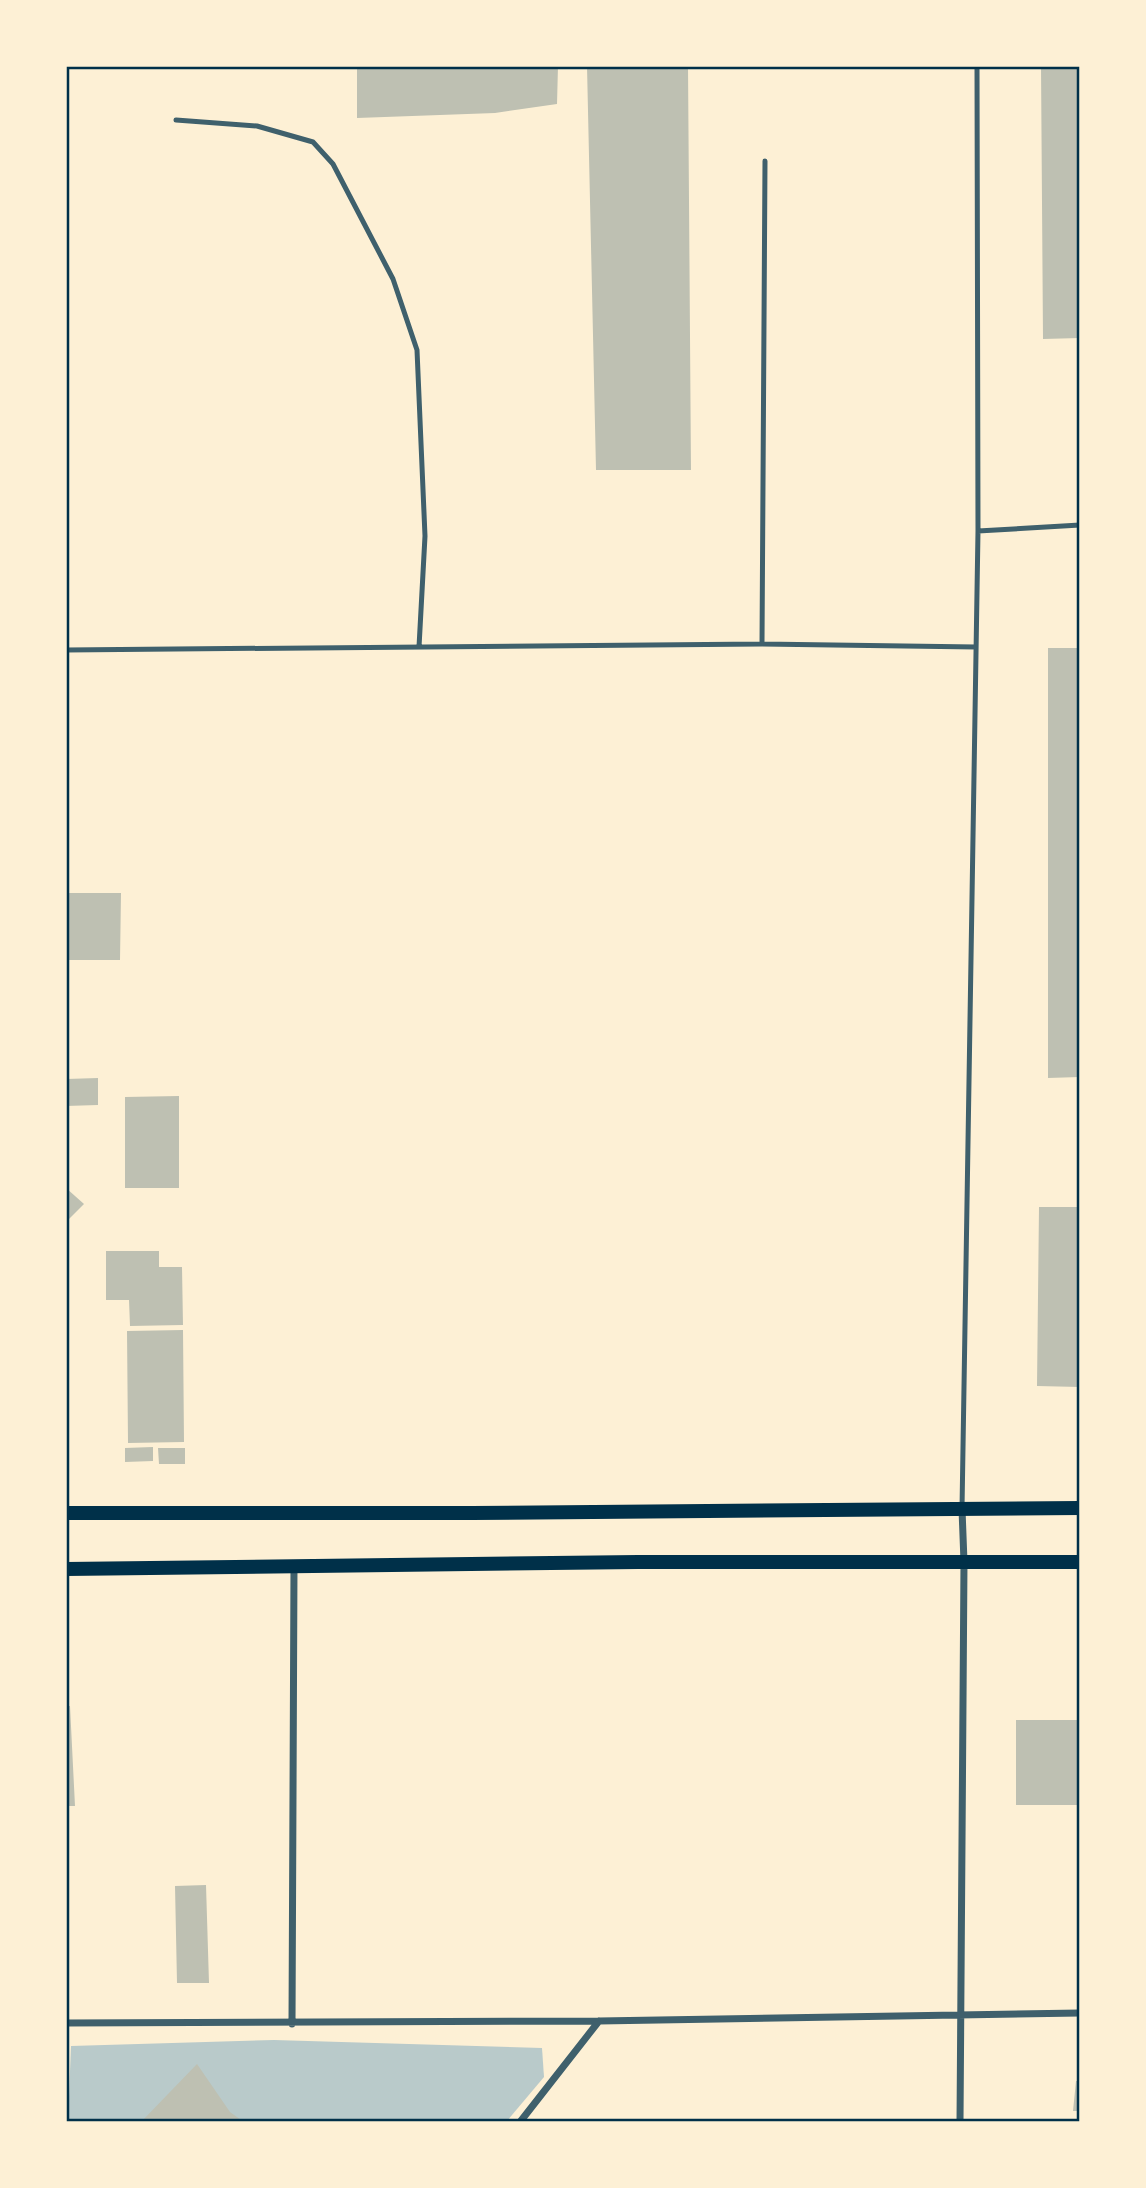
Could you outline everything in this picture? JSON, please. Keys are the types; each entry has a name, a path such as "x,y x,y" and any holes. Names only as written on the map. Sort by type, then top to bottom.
{"main road":[{"path":"66,1513 1080,1508"},
{"path":"66,1569 638,1562 1080,1562"}],"street":[{"path":"960,2122 964,1562 962,1509"},
{"path":"292,2024 294,1566"},
{"path":"66,2023 599,2021 1080,2013"},
{"path":"520,2122 599,2021"}],"lane":[{"path":"962,1509 978,531 977,66"},
{"path":"176,120 257,126 313,142 333,164 393,279 417,349 425,536 419,647"},
{"path":"762,644 765,161"},
{"path":"978,531 1080,525"},
{"path":"66,650 762,644 976,647"}],"shaded area":[{"path":"274,2040 542,2048 544,2077 507,2121 68,2122 71,2046"}],"building":[{"path":"357,66 558,66 557,104 495,113 357,118"},
{"path":"587,66 688,66 691,470 596,470"},
{"path":"1041,66 1080,66 1080,338 1043,339"},
{"path":"1048,648 1080,648 1080,1077 1048,1078"},
{"path":"66,893 121,893 120,960 66,960"},
{"path":"98,1078 98,1105 66,1106 66,1079"},
{"path":"179,1096 179,1188 125,1188 125,1097"},
{"path":"66,1188 84,1204 66,1222"},
{"path":"1039,1207 1080,1207 1080,1387 1037,1386"},
{"path":"106,1251 159,1251 159,1267 182,1267 183,1325 130,1326 129,1300 106,1300"},
{"path":"183,1330 184,1442 128,1443 127,1331"},
{"path":"153,1447 153,1461 125,1462 125,1448"},
{"path":"158,1448 185,1448 185,1464 159,1464"},
{"path":"66,1706 70,1706 75,1806 66,1806"},
{"path":"1016,1720 1079,1720 1078,1805 1016,1805"},
{"path":"206,1885 209,1983 177,1983 175,1886"},
{"path":"197,2064 230,2112 244,2122 141,2122"},
{"path":"1076,2081 1080,2081 1080,2111 1073,2111"}]}
